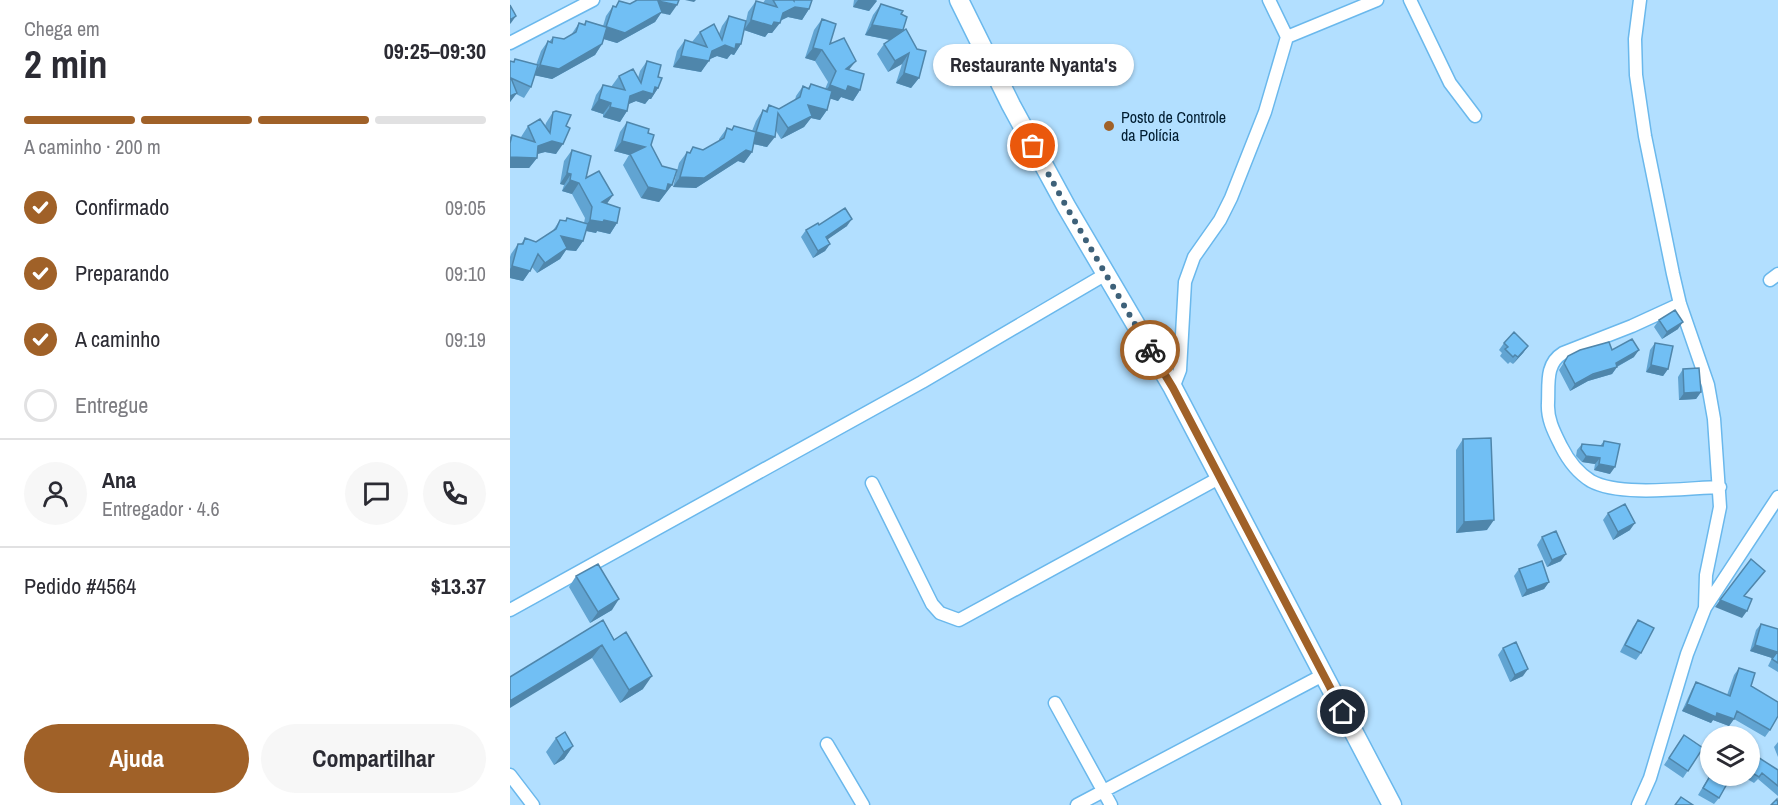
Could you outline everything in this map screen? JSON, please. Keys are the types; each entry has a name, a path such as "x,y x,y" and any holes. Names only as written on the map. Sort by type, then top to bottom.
{"main road":[{"path":"959,0 1066,206 1173,388 1392,805"}],"street":[{"path":"510,43 593,0"},
{"path":"1173,388 1180,370 1185,282 1194,257 1220,220 1231,198 1265,112 1287,37 1269,0"},
{"path":"1287,37 1377,0"},
{"path":"1410,0 1450,83 1475,116"},
{"path":"1640,0 1635,39 1636,75 1649,157 1680,304 1708,385 1714,419 1720,507 1707,574 1705,609"},
{"path":"510,610 922,382 1106,274"},
{"path":"1680,304 1553,358 1550,367 1548,410 1551,427 1566,457 1582,474 1602,485 1632,490 1720,487"},
{"path":"872,483 932,604 940,613 959,620 1219,478"},
{"path":"1638,805 1650,778 1687,654 1705,609 1778,497"},
{"path":"1077,805 1323,675"},
{"path":"1055,703 1112,805"},
{"path":"827,744 863,805"},
{"path":"510,775 533,805"}],"building":[{"path":"637,0 679,0 677,5 658,1 662,12 625,33 607,27 602,44 559,69 540,65 548,41 552,43 553,37 564,39 576,32 579,23 585,25 586,21 606,27 613,6 616,7 619,1 630,4"},
{"path":"773,0 812,0 809,9 795,7 783,13 780,23 774,22 772,26 751,20 756,1 777,7"},
{"path":"881,4 903,11 901,14 907,17 903,30 872,25"},
{"path":"510,5 516,16 510,20"},
{"path":"729,16 746,21 741,44 736,44 735,49 725,45 712,51 709,61 681,56 685,40 707,47 700,32 714,24 722,40"},
{"path":"822,19 836,24 830,44 844,38 856,61 846,69 864,74 860,90 848,86 846,91 830,85 836,71 822,50 813,48"},
{"path":"906,29 917,49 926,51 919,78 904,73 909,53 895,61 884,44"},
{"path":"515,59 538,65 531,87 511,78 517,93 510,96 510,61 514,62"},
{"path":"647,61 661,65 658,77 662,78 653,94 643,91 630,96 627,111 610,107 611,103 599,99 603,85 625,90 619,76 633,69 641,83"},
{"path":"811,84 832,91 827,110 808,105 812,116 788,128 778,113 775,137 756,132 763,110 767,112 769,105 779,109 800,97 803,86 809,89"},
{"path":"553,112 571,115 566,126 570,128 563,144 552,141 538,146 537,158 510,157 512,135 535,142 528,126 540,119 550,133"},
{"path":"627,122 649,129 648,133 654,135 651,145 662,166 677,170 672,185 668,184 666,191 648,187 630,154 645,147 622,141"},
{"path":"734,126 756,132 752,152 746,150 704,178 680,177 687,152 690,153 693,147 703,150 724,138 727,128 732,130"},
{"path":"572,150 591,156 586,178 599,171 613,195 602,202 620,208 617,223 590,220 592,207 579,183 570,180 571,174 567,173"},
{"path":"845,208 852,219 826,237 830,244 818,251 806,230 818,223 819,225"},
{"path":"567,218 588,224 583,241 561,236 567,248 545,263 538,254 530,271 512,266 518,244 523,244 525,238 536,242 556,229 560,220 566,221"},
{"path":"1675,310 1683,322 1667,332 1659,320"},
{"path":"1514,332 1528,346 1518,357 1515,355 1513,357 1505,349 1508,347 1504,343"},
{"path":"1632,339 1639,350 1616,363 1617,367 1593,374 1575,384 1564,363 1568,356 1580,350 1609,342 1612,350"},
{"path":"1655,343 1673,346 1668,369 1651,365"},
{"path":"1699,368 1701,392 1684,393 1683,369"},
{"path":"1491,438 1494,520 1464,522 1463,439"},
{"path":"1604,441 1620,444 1615,467 1599,464 1600,458 1586,456 1581,449 1582,444 1603,446"},
{"path":"1625,504 1635,523 1618,532 1608,513"},
{"path":"1556,531 1566,554 1552,560 1542,537"},
{"path":"1751,559 1765,571 1744,596 1752,599 1747,611 1720,600"},
{"path":"1542,561 1549,582 1527,590 1519,569"},
{"path":"598,564 619,599 598,612 576,576"},
{"path":"603,620 614,640 626,632 652,676 629,690 602,645 510,701 510,677"},
{"path":"1638,620 1654,628 1641,653 1625,645"},
{"path":"1761,624 1778,629 1778,663 1772,659 1777,652 1755,645"},
{"path":"1516,642 1528,669 1515,675 1503,648"},
{"path":"1739,668 1755,673 1751,686 1778,702 1778,716 1770,730 1737,711 1734,719 1717,713 1716,717 1687,704 1696,682 1730,696"},
{"path":"565,732 573,746 564,752 556,738"},
{"path":"1684,735 1700,746 1700,753 1688,771 1669,758"},
{"path":"1760,758 1778,770 1778,786 1762,773 1760,776"},
{"path":"1704,786 1726,786 1719,798 1703,788"},
{"path":"1681,797 1693,805 1675,805"}],"way so far":[{"path":"1033,146 1150,350"}],"place":[{"name":"Posto de Controle da Polícia","path":"1109,126"},
{"name":"Restaurante Nyanta's","path":"1033,146"}],"route":[{"path":"1150,350 1173,388 1343,712"}]}
